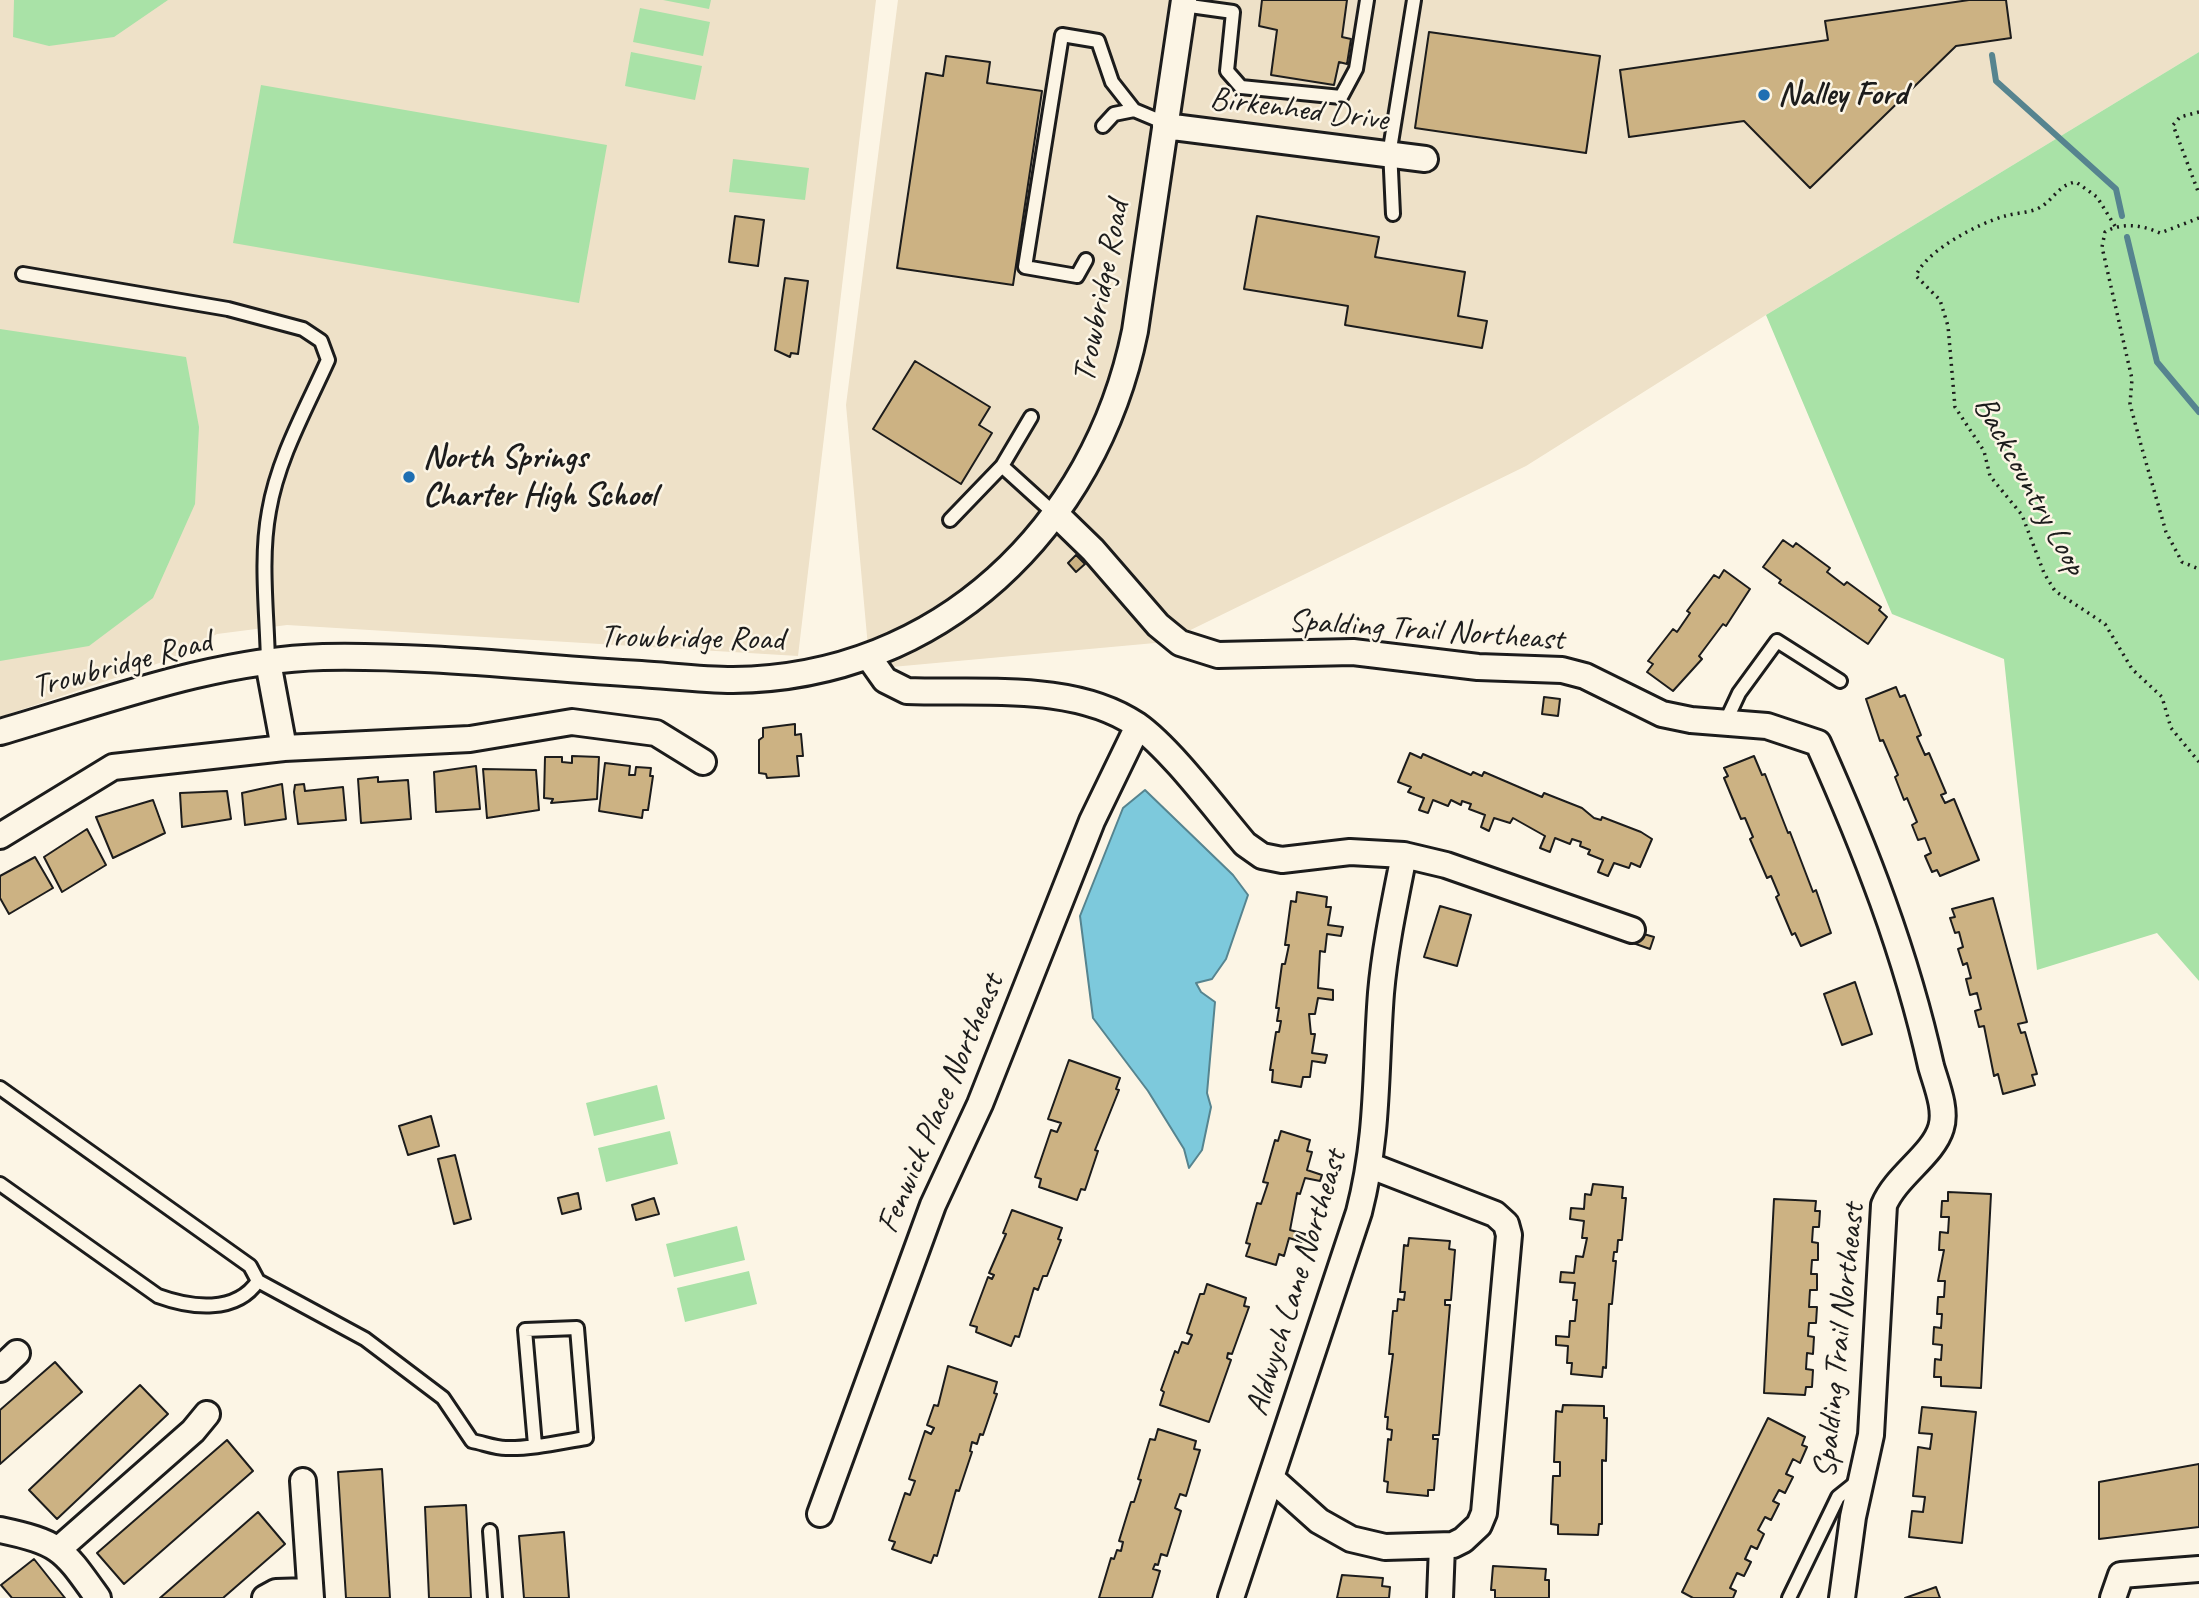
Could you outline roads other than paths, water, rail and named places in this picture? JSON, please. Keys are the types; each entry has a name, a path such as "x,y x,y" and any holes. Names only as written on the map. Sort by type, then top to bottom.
{"street":[{"name":"Trowbridge Road","path":"0,732 200,676 268,662 366,657 734,680 804,673 868,656 922,632 975,598 1017,561 1057,515 1103,436 1127,367 1183,3"},
{"name":"Birkenhed Drive","path":"1165,124 1425,159"},
{"name":"Spalding Trail Northeast","path":"1057,515 1093,550 1158,625 1180,643 1197,650 1218,655 1353,652 1478,667 1562,670 1586,676 1662,713 1691,720 1768,726 1818,743 1858,833 1892,925 1921,1020 1943,1114 1937,1138 1891,1189 1884,1205 1871,1435 1861,1479 1842,1598"},
{"path":"868,656 885,680 907,691 1068,696 1105,707 1138,726 1245,844 1262,856 1282,860 1350,852 1404,855 1446,865 1632,930"},
{"path":"268,662 284,748"},
{"path":"0,836 113,767 284,748 470,740 572,722 656,733 703,762"},
{"name":"Fenwick Place Northeast","path":"820,1514 933,1205 980,1104 1092,821 1138,726"},
{"name":"Aldwych Lane Northeast","path":"1231,1598 1359,1212 1371,1166 1376,1126 1381,993 1404,855"},
{"path":"1271,1478 1318,1521 1351,1539 1385,1547 1442,1546 1464,1540 1479,1525 1484,1513 1509,1235 1506,1224 1495,1214 1371,1166"},
{"path":"60,1548 193,1431 207,1414"},
{"path":"265,1598 276,1592 310,1595 303,1481"},
{"path":"0,1530 40,1539 60,1548 98,1598"},
{"path":"1440,1598 1442,1546"},
{"path":"2113,1598 2121,1574 2199,1569"}],"lane":[{"path":"1183,3 1234,6 1227,71 1241,87 1341,97 1356,69 1367,0"},
{"path":"1393,214 1390,155 1414,0"},
{"path":"1086,260 1077,276 1025,267 1062,36 1098,41 1112,82 1134,110 1165,124"},
{"path":"1103,126 1114,114 1134,110"},
{"path":"23,274 228,309 303,329 321,341 328,360 282,460 268,511 265,553 268,662"},
{"path":"950,520 1002,466 1031,416"},
{"path":"1002,466 1057,515"},
{"path":"1725,723 1739,693 1777,641 1840,681"},
{"path":"0,1088 250,1266 258,1281 365,1339 443,1398 472,1441 506,1448 535,1445 586,1438 578,1328 524,1330 535,1445"},
{"path":"0,1184 158,1296 186,1306 222,1304 248,1296 258,1281"},
{"path":"1789,1598 1838,1497 1861,1479"},
{"path":"490,1531 495,1598"}],"water":[{"path":"1145,790 1233,875 1248,895 1226,959 1212,979 1196,983 1201,992 1215,1002 1207,1093 1211,1107 1202,1150 1189,1168 1184,1149 1148,1091 1093,1018 1080,916 1123,808"}],"waterway":[{"path":"1992,55 1996,81 2116,189 2122,216"},
{"path":"2127,237 2157,362 2199,412"}],"place":[{"name":"Nalley Ford","path":"1764,95"},
{"name":"North Springs Charter High School","path":"409,477"}]}
